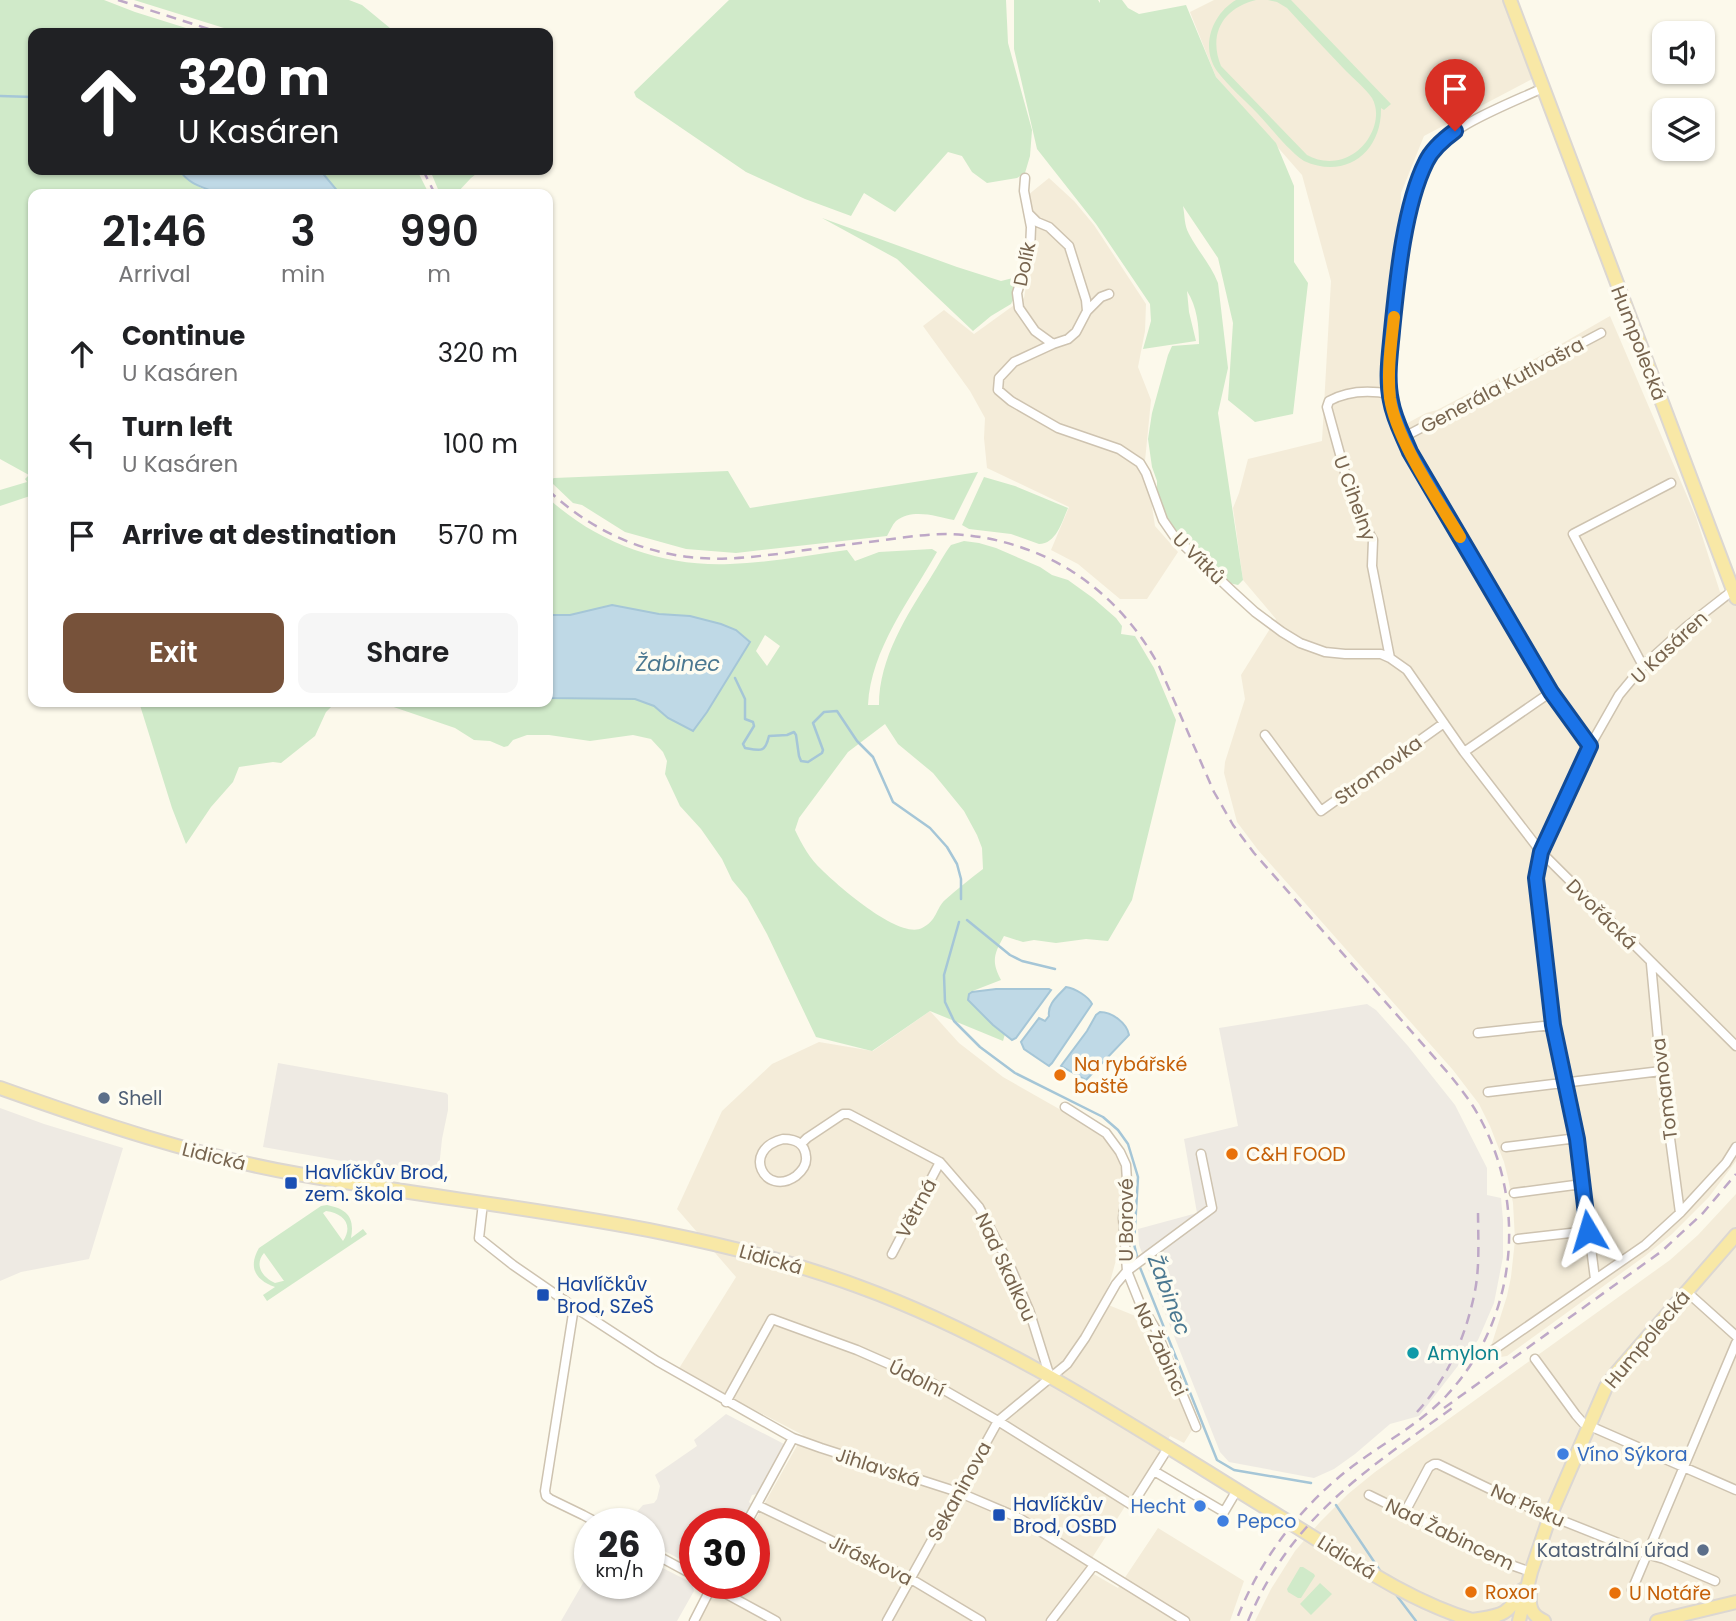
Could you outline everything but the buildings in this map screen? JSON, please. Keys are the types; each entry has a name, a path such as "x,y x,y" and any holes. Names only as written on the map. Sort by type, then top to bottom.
{"main road":[{"name":"Humpolecká","path":"1510,0 1735,592"},
{"name":"Lidická","path":"0,1088 121,1130 253,1166 683,1236 785,1262 859,1286 981,1339 1050,1377 1405,1592 1473,1621 1508,1611"},
{"name":"Humpolecká","path":"1519,1621 1550,1516 1601,1395 1610,1380 1736,1235"},
{"name":"Humpolecká","path":"1508,1611 1531,1573"},
{"name":"Humpolecká","path":"1531,1573 1529,1604 1539,1618"},
{"path":"1657,1621 1736,1602"}],"street":[{"path":"1543,88 1455,131 1433,150 1426,161 1415,191 1405,233 1395,304 1389,373 1390,394 1395,419 1410,452 1551,692 1590,746"},
{"name":"Dolík","path":"1026,178 1024,191 1031,227 1030,251 1017,293 1019,308 1035,331 1053,344"},
{"name":"Dolík","path":"1028,213 1037,222 1049,227 1069,246 1087,311"},
{"path":"1053,344 1065,341 1073,335 1087,311 1101,297 1109,294"},
{"name":"Generála Kutlvašra","path":"1404,438 1601,332"},
{"name":"U Vítků","path":"1053,344 1014,362 999,378 998,390 1011,401 1058,428 1119,449 1140,463 1146,472 1163,520 1174,536 1255,612 1282,632 1300,643 1325,652 1381,654 1407,670"},
{"name":"U Cihelny","path":"1390,394 1372,391 1356,393 1332,398 1327,407 1349,486 1373,540 1372,566 1390,658"},
{"path":"1643,666 1573,534 1671,483"},
{"name":"U Kasáren","path":"1595,1279 1577,1139 1553,1025 1536,878 1541,852 1590,746 1619,695 1643,666 1686,627 1735,592"},
{"name":"Dvořácká","path":"1407,670 1464,752 1541,852 1736,1046"},
{"path":"1464,752 1551,692"},
{"name":"Stromovka","path":"1265,735 1321,811 1444,723"},
{"name":"Tomanova","path":"1651,964 1661,1071 1680,1213"},
{"path":"1478,1034 1553,1025"},
{"path":"1488,1092 1661,1071"},
{"name":"U Borové","path":"1050,1377 1067,1364 1116,1284 1130,1268 1123,1218 1126,1165 1106,1133 1065,1107"},
{"name":"Nad Skalkou","path":"801,1144 843,1114 849,1114 940,1162 979,1207 1010,1266 1029,1310 1050,1377"},
{"path":"783,1139 801,1144 806,1161 794,1177 781,1182 764,1174 760,1162 768,1145 783,1139"},
{"path":"1506,1147 1577,1139"},
{"path":"1489,1353 1645,1245 1680,1213 1726,1163 1736,1147"},
{"path":"1130,1268 1212,1208 1201,1154"},
{"name":"Větrná","path":"892,1254 940,1162"},
{"path":"1514,1193 1582,1184"},
{"name":"Jihlavská","path":"483,1203 479,1238 513,1265 657,1361 793,1438 958,1492 1026,1521 1185,1621"},
{"path":"1518,1239 1588,1231"},
{"name":"Na Žabinci","path":"1130,1268 1139,1301 1155,1328 1196,1427"},
{"path":"1687,1292 1736,1336"},
{"path":"574,1307 545,1491 550,1499 574,1511"},
{"name":"Údolní","path":"726,1402 772,1319 857,1350 920,1378 998,1421 1132,1505 1154,1471"},
{"path":"1632,1590 1736,1343"},
{"path":"1535,1359 1576,1415 1588,1426 1736,1490"},
{"name":"Sekaninova","path":"887,1621 998,1421 1050,1377"},
{"path":"755,1508 793,1438"},
{"path":"1168,1448 1154,1471 1224,1512 1237,1490"},
{"name":"Na Písku","path":"1405,1512 1429,1467 1438,1464 1523,1505 1715,1581"},
{"name":"Nad Žabincem","path":"1369,1494 1531,1573"},
{"name":"Jiráskova","path":"757,1505 911,1578 981,1621"},
{"path":"1051,1621 1094,1565"},
{"path":"694,1621 704,1599"},
{"path":"737,1599 776,1621"}],"shaded area":[{"path":"1214,0 1502,0 1534,78 1424,136 1401,193 1393,431 1542,355 1610,316 1696,517 1720,592 1736,591 1736,1161 1709,1197 1672,1234 1507,1356 1487,1359 1507,1296 1515,1240 1513,1203 1508,1178 1490,1126 1479,1104 1453,1070 1258,850 1237,822 1224,773 1245,699 1241,675 1276,619 1243,580 1233,508 1248,459 1322,441 1331,281 1302,175 1216,77 1190,12"},
{"path":"1049,178 1074,201 1094,225 1146,304 1145,331 1138,367 1151,400 1145,461 1155,526 1178,552 1147,599 1120,599 1078,564 1051,550 1069,507 987,468 985,418 970,391 923,326 944,310 974,334 1024,298 1036,227 1028,195"},
{"name":"Amylon","path":"1367,1004 1376,1010 1408,1046 1455,1105 1487,1168 1487,1195 1501,1198 1503,1257 1494,1303 1478,1340 1419,1416 1390,1424 1334,1469 1314,1478 1229,1462 1220,1452 1159,1298 1139,1245 1138,1229 1197,1213 1184,1139 1238,1126 1219,1028"},
{"path":"930,1011 959,1043 1003,1077 1098,1131 1112,1144 1124,1173 1116,1260 1101,1302 1138,1317 1152,1329 1192,1430 1184,1443 1170,1436 1085,1569 1118,1588 1158,1528 1244,1581 1230,1621 699,1621 711,1599 770,1599 770,1508 762,1508 803,1435 678,1370 736,1277 677,1209 722,1111 772,1064 819,1042 873,1051"},
{"path":"278,1063 446,1093 448,1110 438,1178 263,1147"},
{"path":"0,1108 123,1148 89,1259 21,1272 0,1281"},
{"path":"1736,1194 1736,1621 1255,1621 1295,1551 1348,1494 1670,1260 1698,1235"},
{"path":"726,1414 784,1444 757,1494 752,1495 749,1508 679,1508 679,1559 665,1551 665,1508 640,1508 657,1499 660,1486 655,1475 697,1446 694,1440"},
{"path":"665,1569 679,1576 679,1599 689,1599 677,1621 561,1621 574,1599 665,1599"}],"green space":[{"path":"0,0 104,0 186,28 28,28 28,175 184,175 204,189 28,189 28,474 0,459"},
{"path":"134,0 349,0 362,5 390,28 224,28"},
{"path":"729,0 1006,0 1008,43 1032,130 1030,156 1025,173 1017,178 987,183 972,172 962,156 948,152 895,212 864,193 851,216 746,172 636,97 634,92"},
{"path":"1014,0 1098,0 1100,3 1100,0 1122,0 1128,8 1139,14 1186,5 1216,77 1276,143 1294,186 1294,262 1308,283 1293,414 1255,422 1228,400 1233,323 1218,258 1183,206 1187,231 1218,283 1228,368 1218,413 1243,580 1238,585 1229,583 1198,555 1199,548 1195,545 1191,548 1165,521 1152,467 1148,439 1152,413 1168,355 1172,346 1199,344 1193,303 1187,291 1196,341 1143,349 1151,321 1150,304 1096,224 1037,149 1014,49"},
{"path":"1236,0 1256,0 1235,9 1221,24 1216,43 1221,66 1307,155 1330,161 1342,159 1359,150 1373,129 1375,105 1366,91 1287,8 1268,0 1291,0 1391,104 1384,110 1381,108 1380,124 1375,138 1359,158 1334,167 1304,161 1217,71 1209,52 1211,32 1221,14"},
{"path":"324,175 420,175 426,189 336,189"},
{"path":"432,175 475,175 461,189 438,189"},
{"path":"822,218 1001,281 1025,275 1011,304 973,331 897,259"},
{"path":"728,471 750,508 978,472 954,520 924,514 909,515 896,521 887,536 736,553 686,549 625,532 582,505 573,503 553,484 554,478"},
{"path":"28,476 28,497 0,506 0,490 27,482 25,479"},
{"path":"984,477 1015,486 1068,508 1054,536 1039,544 1011,534 969,529 962,525"},
{"path":"553,502 588,528 609,539 632,549 680,561 705,564 745,563 847,550 855,561 879,552 932,549 937,552 884,645 876,664 868,705 879,705 884,671 896,638 951,545 964,541 996,548 1068,580 1116,618 1122,626 1121,634 1135,636 1154,668 1176,720 1132,900 1108,941 1086,939 1056,943 1034,940 1023,942 1004,936 995,958 1001,980 970,992 968,997 969,1001 1005,1034 1003,1041 930,1011 872,1051 816,1037 747,898 732,880 722,859 701,829 680,806 665,774 667,761 651,739 633,735 590,741 527,735 504,747 490,741 474,740 455,728 394,707 553,707 553,698 635,699 654,706 668,718 693,730 750,641 736,630 690,616 659,614 612,605 570,615 553,615","holes":["765,635 780,646 767,666 756,651","885,724 898,744 933,773 964,811 982,848 983,869 945,900 927,925 912,930 885,919 841,888 814,861 795,830 799,818 848,752"]},
{"path":"141,707 331,707 315,736 281,763 239,767 233,782 211,807 186,844"},
{"path":"321,1206 334,1207 348,1215 352,1225 351,1238 363,1229 367,1234 267,1301 263,1295 275,1287 263,1281 255,1272 254,1261 259,1248","holes":["326,1211 337,1214 345,1221 347,1230 343,1241 323,1213","264,1253 284,1281 275,1283 263,1274 260,1262"]},
{"path":"1300,1567 1315,1576 1301,1598 1298,1598 1287,1589"},
{"path":"1320,1583 1332,1594 1311,1615 1300,1604"}],"water":[{"path":"183,175 324,175 336,189 207,189 192,183"},
{"name":"Žabinec","path":"612,605 659,614 690,616 736,630 750,642 693,731 668,718 654,706 635,699 553,698 553,615 570,615"},
{"path":"1066,987 1081,993 1092,1004 1049,1066 1024,1049 1021,1042 1039,1018 1045,1021 1049,1016 1051,1004"},
{"path":"996,989 1051,990 1012,1040 968,1000 972,992"},
{"path":"1100,1012 1118,1019 1129,1035 1086,1080 1061,1066"}],"waterway":[{"name":"Žabinec","path":"0,96 28,97"},
{"name":"Žabinec","path":"735,678 745,699 745,719 753,722 754,726 743,744 745,748 762,750 769,736 794,732 801,761 808,762 823,750 813,723 824,712 837,711 857,741 873,757 893,802 930,828 947,847 957,864 961,879 961,899"},
{"path":"967,920 1010,955 1022,961 1055,969"},
{"name":"Žabinec","path":"959,922 944,975 945,1002 954,1021 980,1047 1015,1073 1103,1117 1118,1130 1128,1144 1138,1177 1134,1244 1139,1265 1217,1460 1234,1470 1311,1483"},
{"name":"Žabinec","path":"1336,1505 1381,1572"},
{"name":"Žabinec","path":"1394,1592 1416,1621"}],"railway":[{"path":"118,0 205,28"},
{"path":"426,175 432,189"},
{"path":"553,494 579,515 613,535 669,554 713,559 749,557 948,534 1011,544 1042,555 1084,579 1109,600 1131,624 1150,651 1214,792 1233,825 1254,853 1449,1074 1475,1109 1496,1156 1506,1192 1509,1228 1507,1264 1500,1300 1488,1334 1470,1366 1436,1406 1349,1469 1297,1518 1256,1577 1236,1621"},
{"path":"1444,1408 1662,1251 1703,1213 1736,1174"},
{"path":"1417,1412 1447,1371 1471,1308 1477,1281 1478,1210"},
{"path":"1248,1621 1266,1584 1287,1552 1335,1498 1362,1474 1455,1406"}],"slow traffic":[{"path":"1394,317 1389,373 1390,400 1395,419 1410,452 1460,537"}],"place":[{"name":"Na rybářské baště","path":"1060,1075"},
{"name":"Shell","path":"104,1098"},
{"name":"C&H FOOD","path":"1232,1154"},
{"name":"Havlíčkův Brod, zem. škola","path":"291,1183"},
{"name":"Havlíčkův Brod, SZeŠ","path":"543,1295"},
{"name":"Amylon","path":"1413,1353"},
{"name":"Víno Sýkora","path":"1563,1454"},
{"name":"Hecht","path":"1200,1506"},
{"name":"Havlíčkův Brod, OSBD","path":"999,1515"},
{"name":"Pepco","path":"1223,1521"},
{"name":"Katastrální úřad","path":"1703,1550"},
{"name":"Roxor","path":"1471,1592"},
{"name":"U Notáře","path":"1615,1593"}],"route":[{"path":"1455,131 1433,150 1415,191 1405,233 1395,304 1389,373 1390,400 1395,419 1410,452 1551,692 1590,746 1541,852 1536,878 1553,1025 1577,1139 1588,1231"}]}
